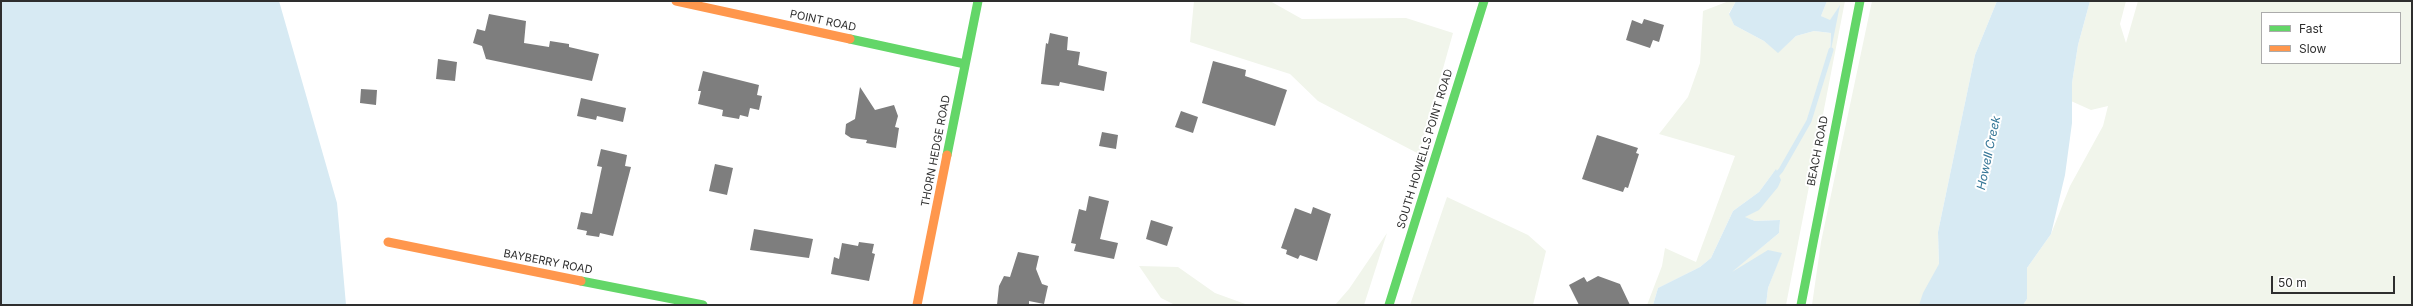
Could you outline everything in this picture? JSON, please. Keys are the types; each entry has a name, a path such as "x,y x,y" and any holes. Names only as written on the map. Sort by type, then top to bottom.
{"street":[{"name":"POINT ROAD","path":"676,1 965,64"},
{"name":"THORN HEDGE ROAD","path":"917,305 978,1"},
{"name":"SOUTH HOWELLS POINT ROAD","path":"1389,305 1484,1"},
{"name":"BEACH ROAD","path":"1801,305 1860,1"},
{"name":"BAYBERRY ROAD","path":"388,242 703,305"}],"shaded area":[{"path":"1194,1 1270,1 1302,19 1406,18 1453,33 1419,154 1318,101 1290,74 1190,42"},
{"path":"1729,1 1736,1 1729,13 1734,25 1764,41 1778,52 1796,36 1814,31 1831,33 1830,52 1839,7 1830,21 1821,16 1827,1 1845,1 1786,305 1766,305 1768,288 1781,254 1729,274 1779,233 1780,220 1755,221 1744,217 1776,169 1759,192 1733,211 1711,258 1700,267 1658,288 1653,305 1647,305 1662,266 1665,248 1696,262 1735,156 1659,134 1688,97 1700,63 1703,11"},
{"path":"1872,1 1997,1 1975,55 1938,232 1939,265 1926,305 1812,305 1821,242"},
{"path":"2090,1 2126,1 2120,24 2126,43 2138,1 2412,1 2412,305 2023,305 2027,299 2027,268 2051,234 2070,186 2103,126 2108,106 2091,110 2071,101 2072,83 2078,45"},
{"path":"1447,197 1528,235 1546,251 1533,305 1410,305"},
{"path":"1387,233 1364,305 1335,305 1349,289"},
{"path":"1139,266 1178,267 1215,293 1248,305 1175,305 1161,298"}],"water":[{"path":"1,1 279,1 337,203 346,305 1,305"},
{"path":"1736,1 1827,1 1821,16 1830,20 1840,5 1830,55 1831,33 1814,31 1796,36 1778,53 1764,41 1734,25 1729,14"},
{"name":"Howell Creek","path":"1997,1 2090,1 2078,45 2072,83 2072,123 2065,175 2051,234 2027,268 2027,299 2023,305 1919,305 1923,293 1939,264 1938,232 1975,55"},
{"path":"1776,169 1781,180 1778,187 1759,210 1745,217 1755,221 1780,220 1779,233 1732,272 1768,250 1782,253 1768,288 1766,305 1653,305 1658,288 1700,267 1711,258 1733,211 1759,192"}],"building":[{"path":"489,14 526,21 524,43 549,47 550,41 569,44 569,47 599,54 592,81 486,59 482,46 473,43 477,29 485,31"},
{"path":"1644,19 1664,25 1659,42 1653,40 1650,48 1626,40 1632,20 1642,24"},
{"path":"1050,33 1068,37 1067,50 1080,52 1078,65 1107,72 1104,91 1060,82 1059,86 1041,84 1046,43 1048,44"},
{"path":"438,59 457,62 455,81 436,79"},
{"path":"1213,61 1246,70 1245,76 1287,90 1275,126 1202,103"},
{"path":"703,71 759,85 757,95 762,96 759,110 750,108 748,117 740,115 739,119 722,116 723,110 698,104 701,91 698,91"},
{"path":"860,87 875,110 894,105 898,116 895,127 899,128 896,148 866,143 867,140 851,138 845,134 846,124 855,119"},
{"path":"361,89 377,90 376,105 360,103"},
{"path":"581,98 626,108 623,122 597,116 596,120 577,116"},
{"path":"1181,111 1198,117 1193,133 1175,127"},
{"path":"1102,132 1118,135 1116,149 1099,146"},
{"path":"1597,135 1638,148 1636,153 1639,154 1628,188 1625,187 1623,192 1582,179"},
{"path":"601,149 627,155 625,166 631,167 613,236 600,233 599,237 586,235 587,231 577,229 581,212 592,214 602,167 597,166"},
{"path":"715,164 733,168 727,195 709,191"},
{"path":"1089,196 1109,201 1100,239 1118,243 1114,259 1074,251 1076,244 1071,243 1079,209 1086,211"},
{"path":"1313,207 1331,214 1317,261 1300,255 1298,259 1286,254 1287,250 1281,248 1295,208 1311,214"},
{"path":"1151,220 1173,227 1167,246 1146,239"},
{"path":"754,229 813,239 809,258 750,250"},
{"path":"859,242 874,244 872,253 875,254 869,281 831,274 834,257 839,259 842,243 858,246"},
{"path":"1018,252 1039,256 1036,269 1042,284 1048,286 1044,304 1029,301 1029,305 997,305 999,286 1004,276 1010,277"},
{"path":"1598,276 1620,284 1630,305 1579,305 1569,285 1584,277 1587,282"}],"waterway":[{"path":"1774,178 1781,170 1809,121 1831,50"}],"traffic: fast":[{"path":"947,155 978,1"},
{"path":"1389,305 1484,1"},
{"path":"1801,305 1860,1"},
{"path":"850,39 965,64"},
{"path":"581,281 703,305"}],"traffic: slow":[{"path":"676,1 850,39"},
{"path":"917,305 947,155"},
{"path":"388,242 581,281"}]}
